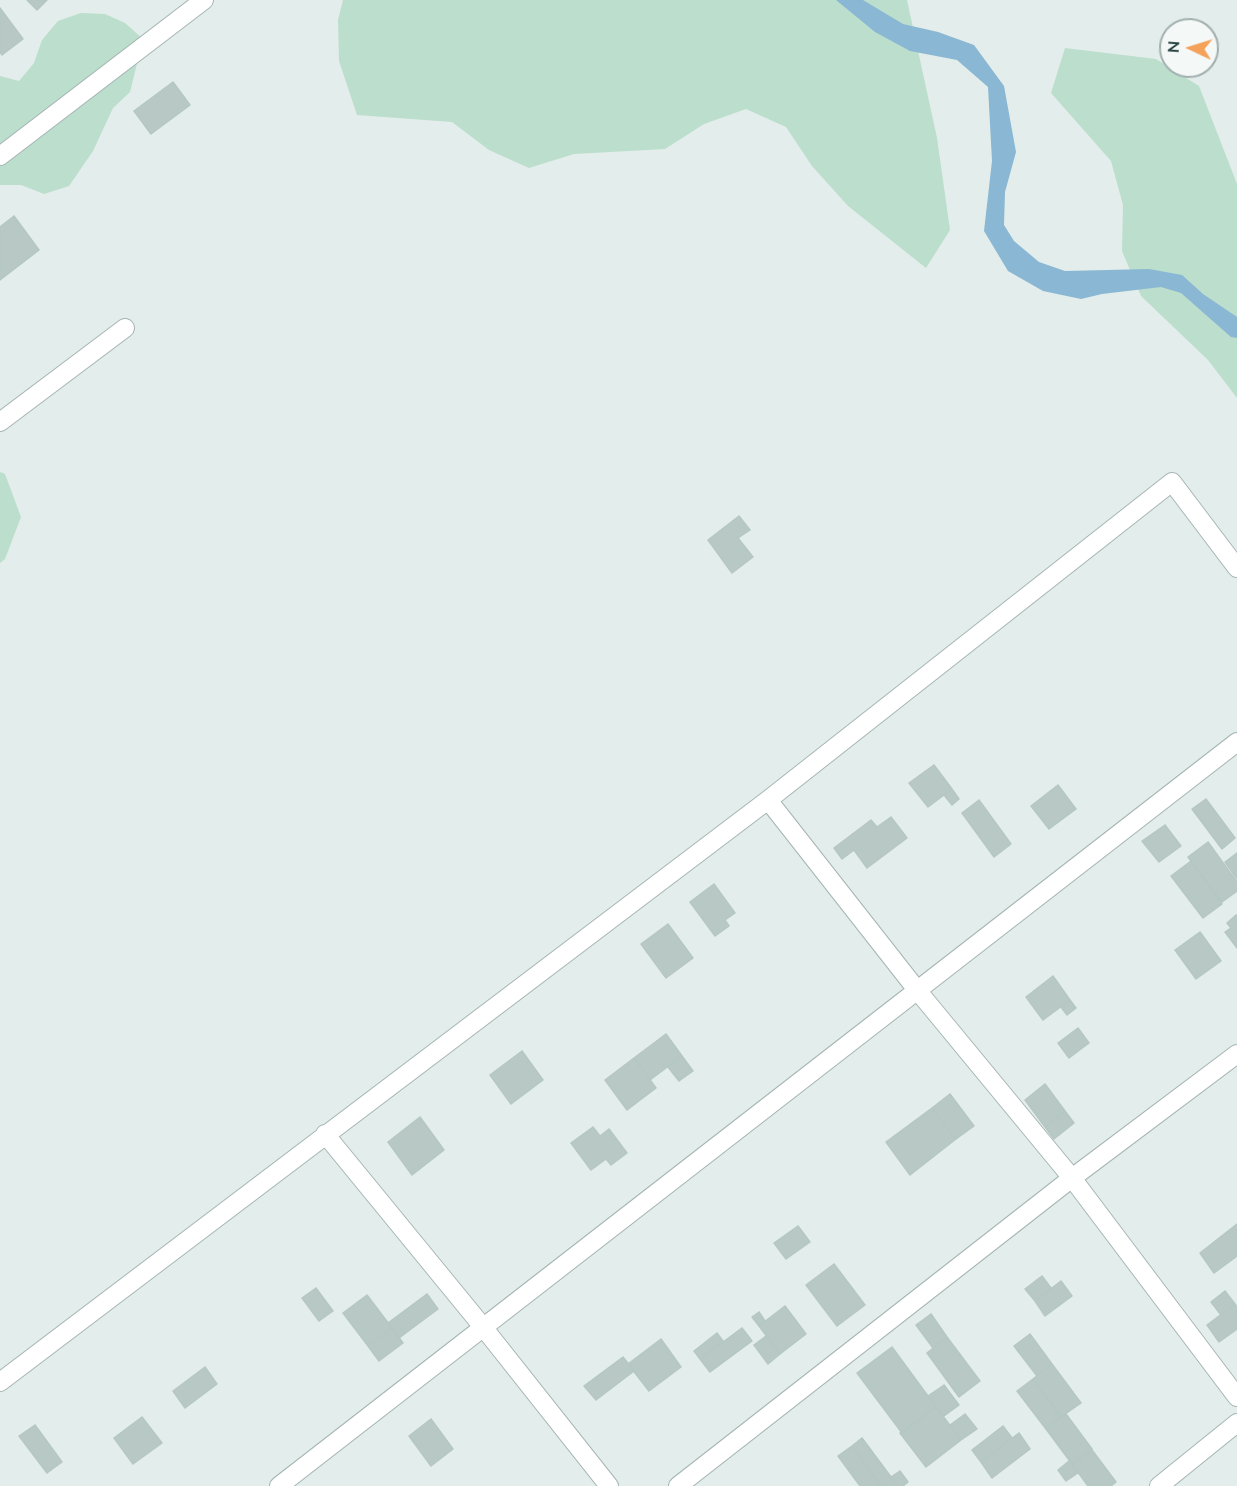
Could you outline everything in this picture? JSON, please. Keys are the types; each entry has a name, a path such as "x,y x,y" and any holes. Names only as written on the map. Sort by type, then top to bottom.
{"street":[{"path":"0,156 204,0"},
{"path":"0,422 125,328"},
{"path":"0,1382 768,800 1172,482 1237,568"},
{"path":"279,1486 1237,742"},
{"path":"768,800 917,990 1072,1178 1237,1397"},
{"path":"678,1486 1072,1178 1237,1054"},
{"path":"325,1134 609,1486"},
{"path":"1159,1486 1237,1423"}],"green space":[{"path":"343,0 907,0 937,138 950,230 926,268 848,206 812,166 786,127 746,109 704,124 665,149 574,154 529,168 489,150 452,122 357,115 339,61 338,20"},
{"path":"81,13 105,14 125,23 143,39 130,92 113,108 93,151 69,186 44,194 21,185 0,185 0,76 19,81 34,63 42,40 58,21"},
{"path":"1065,48 1156,59 1159,61 1159,78 1186,78 1199,86 1237,184 1237,398 1208,360 1141,296 1122,251 1123,205 1111,161 1051,93"},
{"path":"0,472 5,474 21,517 5,559 0,563"}],"water":[{"path":"836,0 863,0 903,24 938,32 974,45 1004,86 1016,152 1005,192 1004,225 1014,241 1039,262 1065,271 1149,269 1182,275 1203,294 1237,317 1237,338 1231,337 1181,293 1161,287 1102,294 1081,299 1043,291 1008,271 984,231 992,161 988,87 957,60 910,51 875,32"}],"building":[{"path":"27,0 47,0 37,10"},
{"path":"0,8 23,39 2,55 0,52"},
{"path":"173,82 190,105 151,134 134,111"},
{"path":"14,216 39,250 0,280 0,227"},
{"path":"739,516 750,530 738,538 753,557 732,573 708,540"},
{"path":"934,765 952,789 928,807 909,783"},
{"path":"1058,785 1076,809 1049,829 1031,806"},
{"path":"952,789 959,799 952,805 944,795"},
{"path":"1206,799 1235,838 1222,849 1192,809"},
{"path":"979,800 1011,844 994,857 962,813"},
{"path":"891,817 907,838 867,868 854,850 842,859 834,848 871,820 877,827"},
{"path":"1165,825 1181,846 1159,862 1142,841"},
{"path":"1208,842 1237,882 1237,891 1222,902 1188,857"},
{"path":"1237,853 1237,879 1225,862"},
{"path":"1191,861 1222,904 1203,918 1171,876"},
{"path":"714,884 735,913 725,920 729,926 715,936 690,902"},
{"path":"1236,915 1237,948 1225,932 1231,928 1227,923"},
{"path":"668,924 693,958 666,978 641,944"},
{"path":"1200,932 1221,961 1196,979 1175,950"},
{"path":"1053,976 1070,1000 1043,1020 1026,997"},
{"path":"1070,1000 1076,1008 1067,1015 1061,1007"},
{"path":"1078,1028 1089,1043 1069,1058 1058,1043"},
{"path":"666,1034 682,1056 650,1080 634,1058"},
{"path":"522,1051 543,1080 511,1104 490,1075"},
{"path":"682,1056 693,1071 679,1081 668,1067"},
{"path":"634,1058 656,1088 627,1110 605,1080"},
{"path":"1045,1084 1065,1111 1045,1127 1025,1100"},
{"path":"950,1094 974,1126 956,1139 932,1108"},
{"path":"932,1108 956,1139 910,1175 886,1142"},
{"path":"1065,1111 1074,1123 1054,1139 1045,1127"},
{"path":"420,1117 444,1150 412,1175 388,1142"},
{"path":"593,1127 600,1136 609,1129 627,1153 611,1165 606,1159 591,1170 571,1143"},
{"path":"1237,1224 1237,1256 1214,1273 1200,1253"},
{"path":"798,1226 810,1242 786,1259 774,1243"},
{"path":"834,1264 865,1305 837,1326 806,1285"},
{"path":"1042,1276 1051,1288 1035,1301 1025,1289"},
{"path":"1061,1281 1072,1296 1045,1316 1035,1301"},
{"path":"316,1288 333,1311 319,1321 302,1298"},
{"path":"1225,1291 1235,1304 1221,1315 1211,1302"},
{"path":"427,1294 438,1309 399,1338 388,1323"},
{"path":"367,1295 392,1328 368,1346 343,1313"},
{"path":"1235,1304 1237,1329 1219,1342 1207,1325"},
{"path":"785,1306 806,1334 780,1354 759,1326"},
{"path":"759,1312 765,1321 759,1326 752,1317"},
{"path":"931,1314 947,1337 933,1348 916,1325"},
{"path":"392,1328 403,1343 379,1361 368,1346"},
{"path":"742,1328 752,1341 710,1372 700,1359"},
{"path":"717,1333 723,1341 700,1359 694,1351"},
{"path":"1030,1334 1052,1364 1037,1376 1014,1346"},
{"path":"766,1336 780,1354 768,1364 754,1345"},
{"path":"947,1337 980,1381 959,1397 927,1353"},
{"path":"661,1339 681,1367 649,1391 628,1364"},
{"path":"892,1347 936,1407 902,1433 857,1373"},
{"path":"623,1357 634,1371 596,1400 584,1386"},
{"path":"1052,1364 1081,1403 1061,1417 1033,1379"},
{"path":"205,1367 217,1384 185,1408 173,1391"},
{"path":"1033,1379 1061,1417 1046,1429 1017,1391"},
{"path":"944,1385 959,1405 944,1416 928,1396"},
{"path":"936,1407 961,1440 926,1467 900,1433"},
{"path":"965,1414 977,1429 961,1440 950,1425"},
{"path":"1066,1414 1092,1449 1072,1464 1046,1429"},
{"path":"142,1417 162,1443 133,1464 114,1438"},
{"path":"431,1419 453,1449 431,1466 409,1436"},
{"path":"35,1425 62,1462 47,1473 19,1436"},
{"path":"1003,1426 1012,1438 981,1462 972,1450"},
{"path":"1019,1433 1030,1449 992,1478 981,1462"},
{"path":"862,1438 898,1486 881,1486 852,1446"},
{"path":"852,1446 874,1476 860,1486 838,1456"},
{"path":"1092,1450 1116,1482 1111,1486 1088,1486 1072,1464"},
{"path":"1069,1461 1078,1473 1066,1481 1058,1470"},
{"path":"900,1471 908,1482 903,1486 898,1486 891,1477"},
{"path":"874,1476 881,1486 860,1486"}]}
